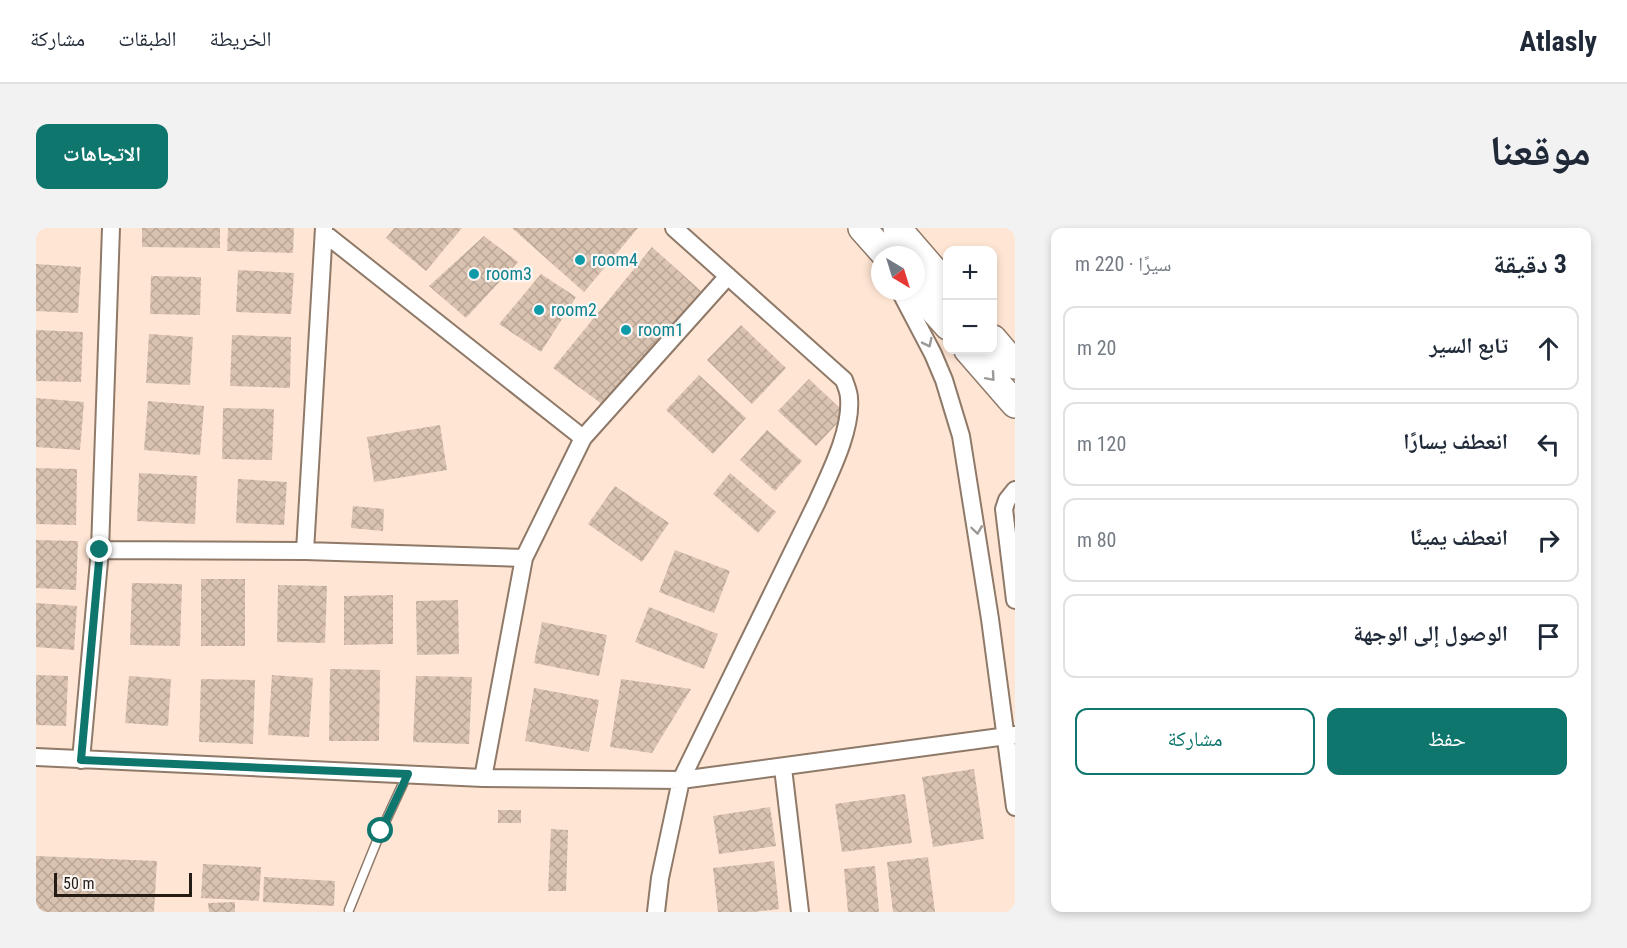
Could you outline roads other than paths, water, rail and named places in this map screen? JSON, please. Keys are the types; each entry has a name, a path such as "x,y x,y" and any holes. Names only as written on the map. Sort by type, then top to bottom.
{"main road":[{"path":"862,228 878,246"},
{"path":"897,228 943,281"},
{"path":"925,300 943,320"},
{"path":"997,344 1015,365"},
{"path":"971,354 1015,404"}],"street":[{"path":"81,760 100,550 111,228"},
{"path":"656,912 660,878 681,780 818,502 849,413 849,396 844,380 674,228"},
{"path":"305,551 324,231"},
{"path":"324,231 583,438"},
{"path":"483,777 524,558 583,438 728,276"},
{"path":"905,300 940,372 961,436 1010,736 1015,807"},
{"path":"1015,490 1006,500 1004,517 1015,600"},
{"path":"100,550 305,551 524,558"},
{"path":"36,757 483,777 681,780 1010,736"},
{"path":"783,768 800,912"}],"lane":[{"path":"349,910 381,831 408,774"}],"place":[{"name":"room4","path":"580,260"},
{"name":"room3","path":"474,274"},
{"name":"room2","path":"539,310"},
{"name":"room1","path":"626,330"}]}
